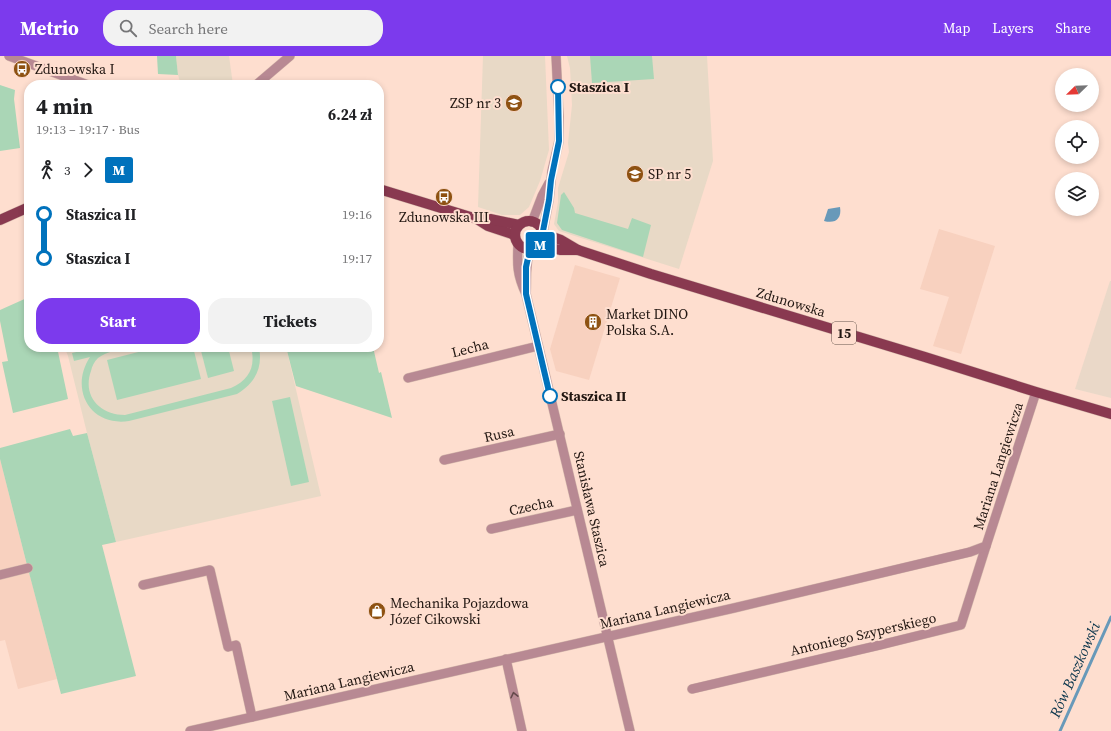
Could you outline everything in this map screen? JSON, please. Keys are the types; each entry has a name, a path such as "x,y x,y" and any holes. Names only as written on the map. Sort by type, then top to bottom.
{"main road":[{"path":"384,191 477,219 517,240 526,249 534,249 540,245 543,233"},
{"path":"0,220 24,209"},
{"path":"477,219 490,219 519,226"},
{"path":"517,240 517,228 525,222 532,222"},
{"name":"Zdunowska","path":"532,222 539,225 543,233 561,240 578,250 1111,414"},
{"name":"Zdunowska","path":"540,245 560,250 578,250"}],"street":[{"path":"10,56 75,80"},
{"path":"262,80 290,56"},
{"path":"543,233 559,141 556,56"},
{"path":"532,222 542,196 551,180"},
{"name":"Stanisława Staszica","path":"517,240 517,260 520,282 526,294"},
{"name":"Stanisława Staszica","path":"530,250 526,267 526,294 630,731"},
{"name":"Lecha","path":"408,378 538,346"},
{"name":"Mariana Langiewicza","path":"190,731 970,552 986,546 1036,392"},
{"name":"Rusa","path":"444,460 560,434"},
{"name":"Czecha","path":"491,529 578,510"},
{"name":"Antoniego Szyperskiego","path":"692,689 961,625 986,546"},
{"path":"0,575 28,568"},
{"path":"143,585 210,570 228,646 236,645 252,717"},
{"path":"506,659 522,731"}],"shaded area":[{"path":"176,56 229,56 232,80 180,80"},
{"name":"ZSP nr 3","path":"483,56 545,56 549,150 540,181 529,207 520,215 502,215 478,207"},
{"name":"SP nr 5","path":"567,56 707,56 713,161 679,269 559,231 554,224 558,202 558,188 569,152 568,143 572,105 570,68"},
{"path":"939,229 995,246 961,354 933,346 949,297 920,289"},
{"path":"575,265 620,278 589,380 556,371 550,349"},
{"path":"1111,281 1111,398 1075,389"},
{"path":"66,352 287,352 321,496 116,542"},
{"path":"0,459 27,565 0,571"},
{"path":"29,572 57,679 18,689 5,640 0,641 0,579"}],"green space":[{"path":"157,56 176,56 178,75 158,74"},
{"path":"590,56 652,56 654,79 592,83"},
{"path":"0,85 15,90 14,99 20,148 0,151"},
{"path":"564,192 574,208 575,213 628,229 632,218 651,225 643,257 562,230 557,223 561,195"},
{"path":"24,299 24,352 58,352 68,399 13,413 2,362 8,361 0,321 0,310"},
{"path":"109,352 95,361 89,380 91,396 101,408 108,412 125,415 231,388 247,377 250,372 253,361 252,352 260,352 260,362 259,368 253,380 237,394 129,421 115,421 104,418 94,412 87,403 83,393 82,381 84,369 90,357 74,361 72,353"},
{"path":"138,352 194,352 201,379 117,400 107,360"},
{"path":"201,352 229,352 234,371 208,378"},
{"path":"287,352 374,352 379,373 381,372 392,418 296,386"},
{"path":"290,397 309,482 291,486 272,401"},
{"path":"70,429 73,436 87,433 116,542 102,545 136,676 61,694 0,459 0,448"}],"water":[{"path":"840,207 840,215 837,220 831,222 824,221 828,209"}],"waterway":[{"name":"Rów Baszkowski","path":"1060,731 1111,617"}],"bus line":[{"name":"M","path":"550,396 526,294 526,267 530,250 540,245 544,234 543,231 549,200 552,171 559,141 558,87"}],"place":[{"name":"Zdunowska I","path":"22,69"},
{"name":"Staszica I","path":"558,87"},
{"name":"ZSP nr 3","path":"514,103"},
{"name":"SP nr 5","path":"635,174"},
{"name":"Zdunowska III","path":"444,197"},
{"name":"Market DINO Polska S.A.","path":"593,322"},
{"name":"Staszica II","path":"550,396"},
{"name":"Mechanika Pojazdowa Józef Cikowski","path":"377,611"}]}
